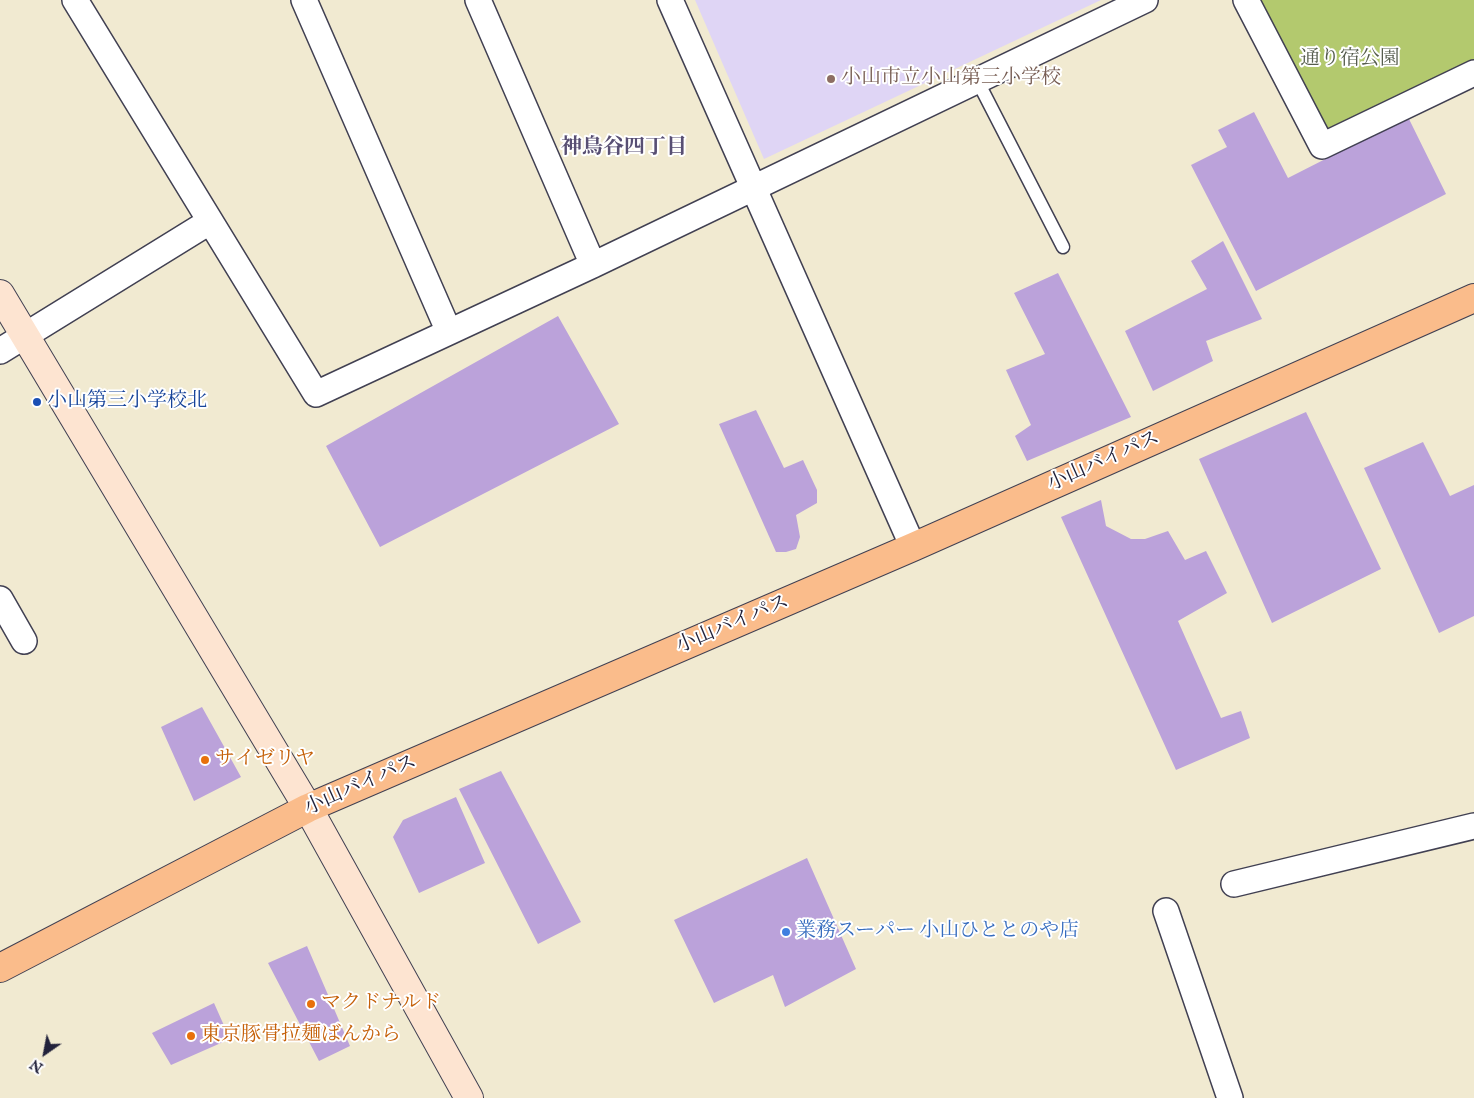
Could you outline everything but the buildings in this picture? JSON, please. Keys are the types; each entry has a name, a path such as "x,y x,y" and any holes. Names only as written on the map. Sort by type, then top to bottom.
{"highway":[{"name":"小山バイパス","path":"0,968 308,808 913,547 1474,298"}],"street":[{"path":"74,0 316,394 593,265 1144,0"},
{"path":"304,0 449,332"},
{"path":"478,0 593,265"},
{"path":"670,0 913,547"},
{"path":"1246,0 1322,146 1474,73"},
{"path":"0,351 209,222"},
{"path":"0,294 308,808 469,1098"},
{"path":"0,599 24,641"},
{"path":"1234,884 1474,826"},
{"path":"1166,911 1230,1098"}],"lane":[{"path":"977,80 1063,247"}],"shaded area":[{"name":"小山市立小山第三小学校","path":"695,0 1101,0 764,159"}],"green space":[{"name":"通り宿公園","path":"1252,0 1474,0 1474,64 1335,133 1318,130"}],"place":[{"name":"小山市立小山第三小学校","path":"831,79"},
{"name":"小山第三小学校北","path":"37,402"},
{"name":"サイゼリヤ","path":"205,760"},
{"name":"業務スーパー 小山ひととのや店","path":"786,932"},
{"name":"マクドナルド","path":"311,1004"},
{"name":"東京豚骨拉麺ばんから","path":"191,1036"}],"district":[{"name":"神鳥谷四丁目","path":"624,149"}]}
